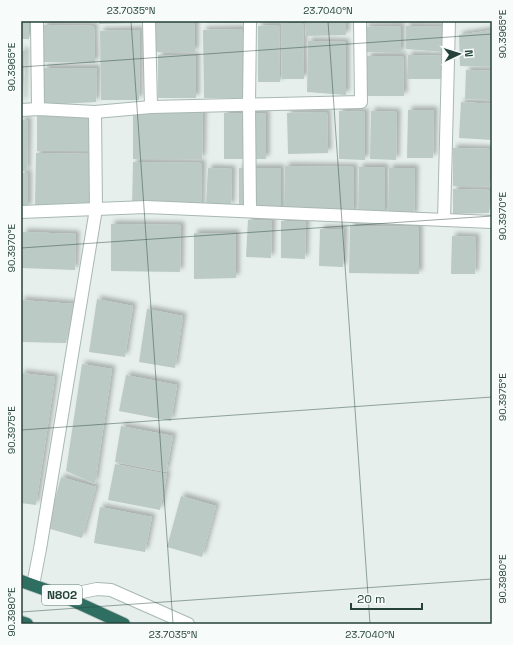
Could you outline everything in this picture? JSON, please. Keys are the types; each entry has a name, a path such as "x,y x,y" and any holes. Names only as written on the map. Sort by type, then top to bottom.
{"highway":[{"name":"N802","path":"21,581 64,596 124,624"},
{"path":"21,622 27,624"}],"street":[{"path":"37,21 38,109"},
{"path":"149,21 151,107"},
{"path":"250,21 250,211"},
{"path":"21,110 38,109 95,112 151,107 361,102 360,21"},
{"path":"444,220 449,21"},
{"path":"33,585 96,209 95,112"},
{"path":"21,212 146,207 492,222"},
{"path":"64,596 97,589 111,590 188,624"}],"building":[{"path":"21,21 29,21 29,39 21,39"},
{"path":"99,21 141,21 141,23 99,24"},
{"path":"154,21 195,21 195,52 154,52"},
{"path":"206,21 243,21 243,23 206,23"},
{"path":"305,21 346,21 346,35 306,36"},
{"path":"365,21 402,21 402,23 365,23"},
{"path":"281,23 303,23 304,79 282,79"},
{"path":"43,25 94,26 95,63 43,62"},
{"path":"279,25 280,82 258,82 258,26"},
{"path":"401,26 401,53 364,52 365,27"},
{"path":"406,26 444,27 443,52 406,49"},
{"path":"242,29 244,98 204,98 203,30"},
{"path":"140,30 139,100 101,100 100,31"},
{"path":"492,30 492,67 460,66 459,35"},
{"path":"308,41 346,42 346,95 307,92"},
{"path":"21,51 25,51 23,102 21,102"},
{"path":"158,55 196,56 196,98 158,98"},
{"path":"408,55 444,56 444,79 407,79"},
{"path":"367,56 403,56 404,96 367,96"},
{"path":"44,68 97,68 96,102 43,105"},
{"path":"466,70 492,71 492,100 465,99"},
{"path":"461,102 492,104 492,140 459,138"},
{"path":"408,110 434,110 433,158 407,158"},
{"path":"339,111 365,112 365,160 339,159"},
{"path":"371,111 397,112 396,160 370,159"},
{"path":"133,112 203,113 202,159 133,159"},
{"path":"327,112 328,153 288,154 287,113"},
{"path":"224,113 266,113 266,159 224,159"},
{"path":"37,114 89,115 89,151 37,151"},
{"path":"21,120 28,120 27,171 21,171"},
{"path":"453,148 490,149 490,186 453,186"},
{"path":"36,153 92,154 91,205 35,205"},
{"path":"133,162 202,163 201,209 132,208"},
{"path":"285,166 354,167 354,214 284,213"},
{"path":"359,167 385,167 385,215 358,215"},
{"path":"208,168 232,169 231,206 206,205"},
{"path":"239,168 281,168 281,213 239,213"},
{"path":"389,168 415,168 414,216 388,216"},
{"path":"21,173 28,173 28,208 21,208"},
{"path":"453,189 490,190 489,213 453,214"},
{"path":"248,220 272,221 271,258 246,257"},
{"path":"281,221 306,221 305,259 281,258"},
{"path":"111,224 181,225 180,272 111,271"},
{"path":"350,226 419,227 419,274 349,273"},
{"path":"320,229 344,229 343,267 319,266"},
{"path":"23,232 76,234 75,270 22,268"},
{"path":"194,233 236,233 236,278 194,279"},
{"path":"452,236 476,237 475,274 451,274"},
{"path":"97,299 133,306 125,357 89,352"},
{"path":"21,300 74,304 66,343 21,342"},
{"path":"147,309 183,316 175,368 139,362"},
{"path":"82,364 112,369 95,484 66,471"},
{"path":"21,373 55,377 36,505 21,503"},
{"path":"126,375 177,385 171,421 119,411"},
{"path":"121,426 173,436 166,472 115,462"},
{"path":"115,464 167,474 160,510 108,500"},
{"path":"61,477 96,487 82,538 47,528"},
{"path":"181,496 216,506 202,557 167,547"},
{"path":"100,507 152,517 145,552 94,543"}]}
